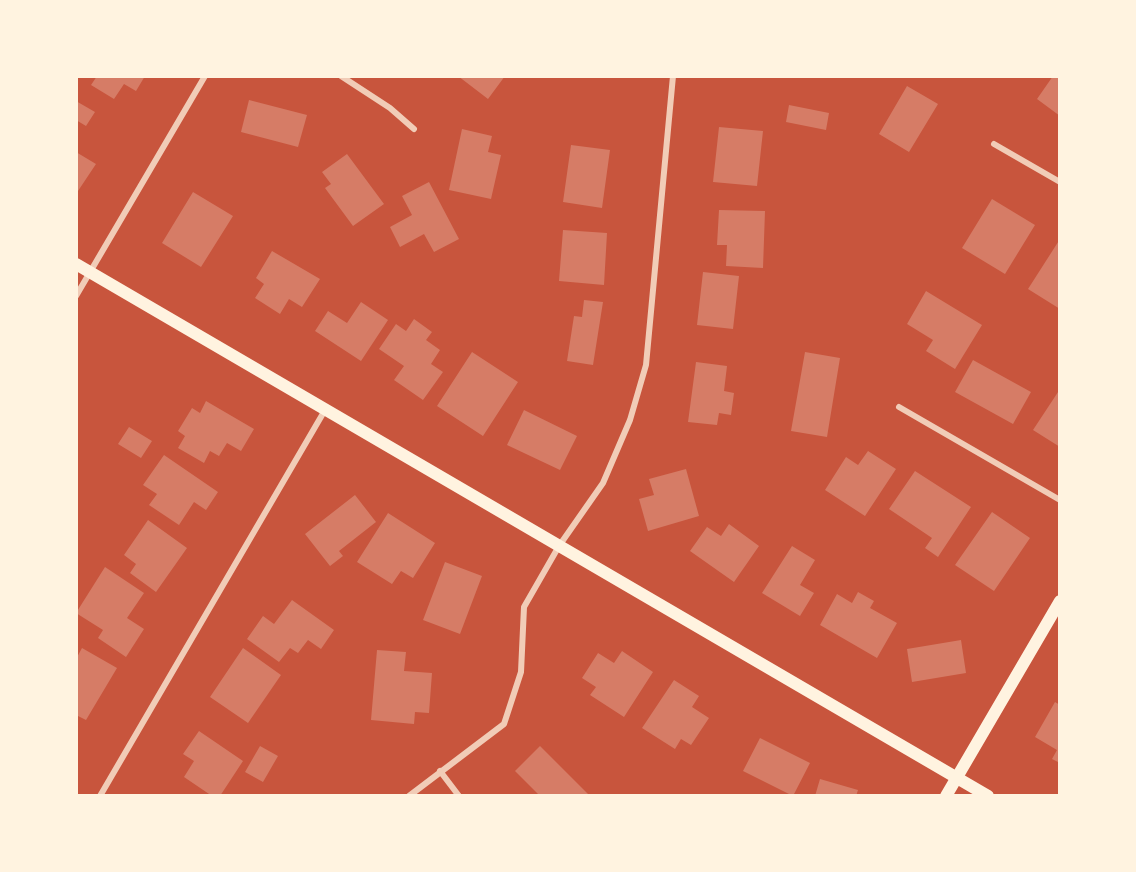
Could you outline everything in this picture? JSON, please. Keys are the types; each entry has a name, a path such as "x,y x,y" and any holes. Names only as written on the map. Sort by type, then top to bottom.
{"main road":[{"path":"76,264 988,795"},
{"path":"946,795 1059,601"}],"street":[{"path":"76,296 205,76"},
{"path":"341,76 390,108 414,129"},
{"path":"409,795 504,724 521,672 524,607 559,546 603,483 630,420 646,365 673,76"},
{"path":"994,144 1059,183"},
{"path":"899,406 1059,500"},
{"path":"100,795 325,410"},
{"path":"440,771 459,795"}],"building":[{"path":"97,76 145,76 136,91 124,84 114,99 91,85"},
{"path":"458,76 505,76 488,99"},
{"path":"1053,76 1060,76 1060,116 1037,99"},
{"path":"907,86 938,104 909,152 879,134"},
{"path":"249,100 307,115 298,147 241,132"},
{"path":"76,101 95,112 86,126 76,120"},
{"path":"789,105 829,113 826,130 786,122"},
{"path":"719,127 763,131 757,186 713,182"},
{"path":"462,129 492,136 488,152 501,155 491,199 449,190"},
{"path":"571,145 610,150 602,208 563,202"},
{"path":"76,152 96,164 76,194"},
{"path":"347,154 384,204 353,226 325,188 331,184 322,172"},
{"path":"429,182 459,239 434,252 424,234 400,247 390,227 412,215 402,196"},
{"path":"193,192 233,216 201,267 162,243"},
{"path":"992,199 1035,225 1005,274 962,248"},
{"path":"719,210 765,211 763,268 726,266 727,245 717,245"},
{"path":"563,230 607,233 604,285 559,281"},
{"path":"1060,239 1060,309 1028,289"},
{"path":"272,251 320,279 302,307 289,299 280,314 255,298 264,284 256,278"},
{"path":"703,272 739,276 733,329 697,325"},
{"path":"926,291 982,325 955,369 926,351 933,340 907,324"},
{"path":"584,300 603,302 593,365 567,361 574,316 582,317"},
{"path":"361,302 388,320 361,361 315,331 328,311 347,323"},
{"path":"414,319 432,332 426,340 440,350 431,364 443,372 423,400 394,380 404,366 379,349 396,324 406,331"},
{"path":"472,352 518,382 483,436 437,406"},
{"path":"805,352 840,358 827,437 791,431"},
{"path":"973,360 1031,392 1013,424 955,392"},
{"path":"696,362 727,366 724,391 734,393 731,415 719,413 717,425 688,422"},
{"path":"1060,389 1060,447 1033,430"},
{"path":"206,401 254,429 241,451 227,443 219,456 210,451 204,463 178,448 185,436 178,431 192,408 200,413"},
{"path":"524,410 577,436 560,470 507,445"},
{"path":"129,427 152,441 141,458 118,444"},
{"path":"868,451 896,469 865,516 825,490 846,457 858,465"},
{"path":"164,455 218,492 206,510 194,502 179,525 149,505 157,494 143,485"},
{"path":"686,469 699,516 648,531 639,499 654,495 649,479"},
{"path":"915,471 971,507 938,557 925,548 932,538 889,509"},
{"path":"355,495 376,522 339,551 343,556 330,566 305,534"},
{"path":"992,512 1030,538 994,591 955,565"},
{"path":"388,513 435,543 413,578 401,571 392,584 357,562"},
{"path":"148,520 187,548 156,592 130,573 136,564 124,555"},
{"path":"729,524 759,546 734,582 690,551 707,527 721,536"},
{"path":"792,546 815,560 800,585 814,593 800,616 762,593"},
{"path":"445,562 482,576 460,634 423,620"},
{"path":"105,567 144,593 127,618 144,629 126,657 98,638 103,630 76,613"},
{"path":"858,592 874,601 870,608 897,623 877,658 820,625 837,594 852,603"},
{"path":"292,600 334,630 321,649 308,640 298,653 290,648 279,662 247,639 263,616 274,624"},
{"path":"961,640 966,673 912,682 907,649"},
{"path":"82,648 117,668 86,720 76,715 76,659"},
{"path":"243,648 281,675 248,723 210,697"},
{"path":"377,650 406,652 404,671 432,673 429,713 415,712 414,724 371,720"},
{"path":"622,651 653,672 624,717 590,695 596,687 582,678 598,653 614,663"},
{"path":"674,680 699,696 692,707 709,718 691,745 681,739 675,749 642,728"},
{"path":"1055,702 1060,705 1060,763 1052,759 1057,750 1035,737"},
{"path":"199,731 243,761 220,796 212,796 184,777 194,761 183,754"},
{"path":"760,738 810,763 793,796 743,771"},
{"path":"260,746 278,756 263,782 245,772"},
{"path":"540,746 590,796 540,796 515,771"},
{"path":"820,779 858,790 856,796 815,796"}]}
